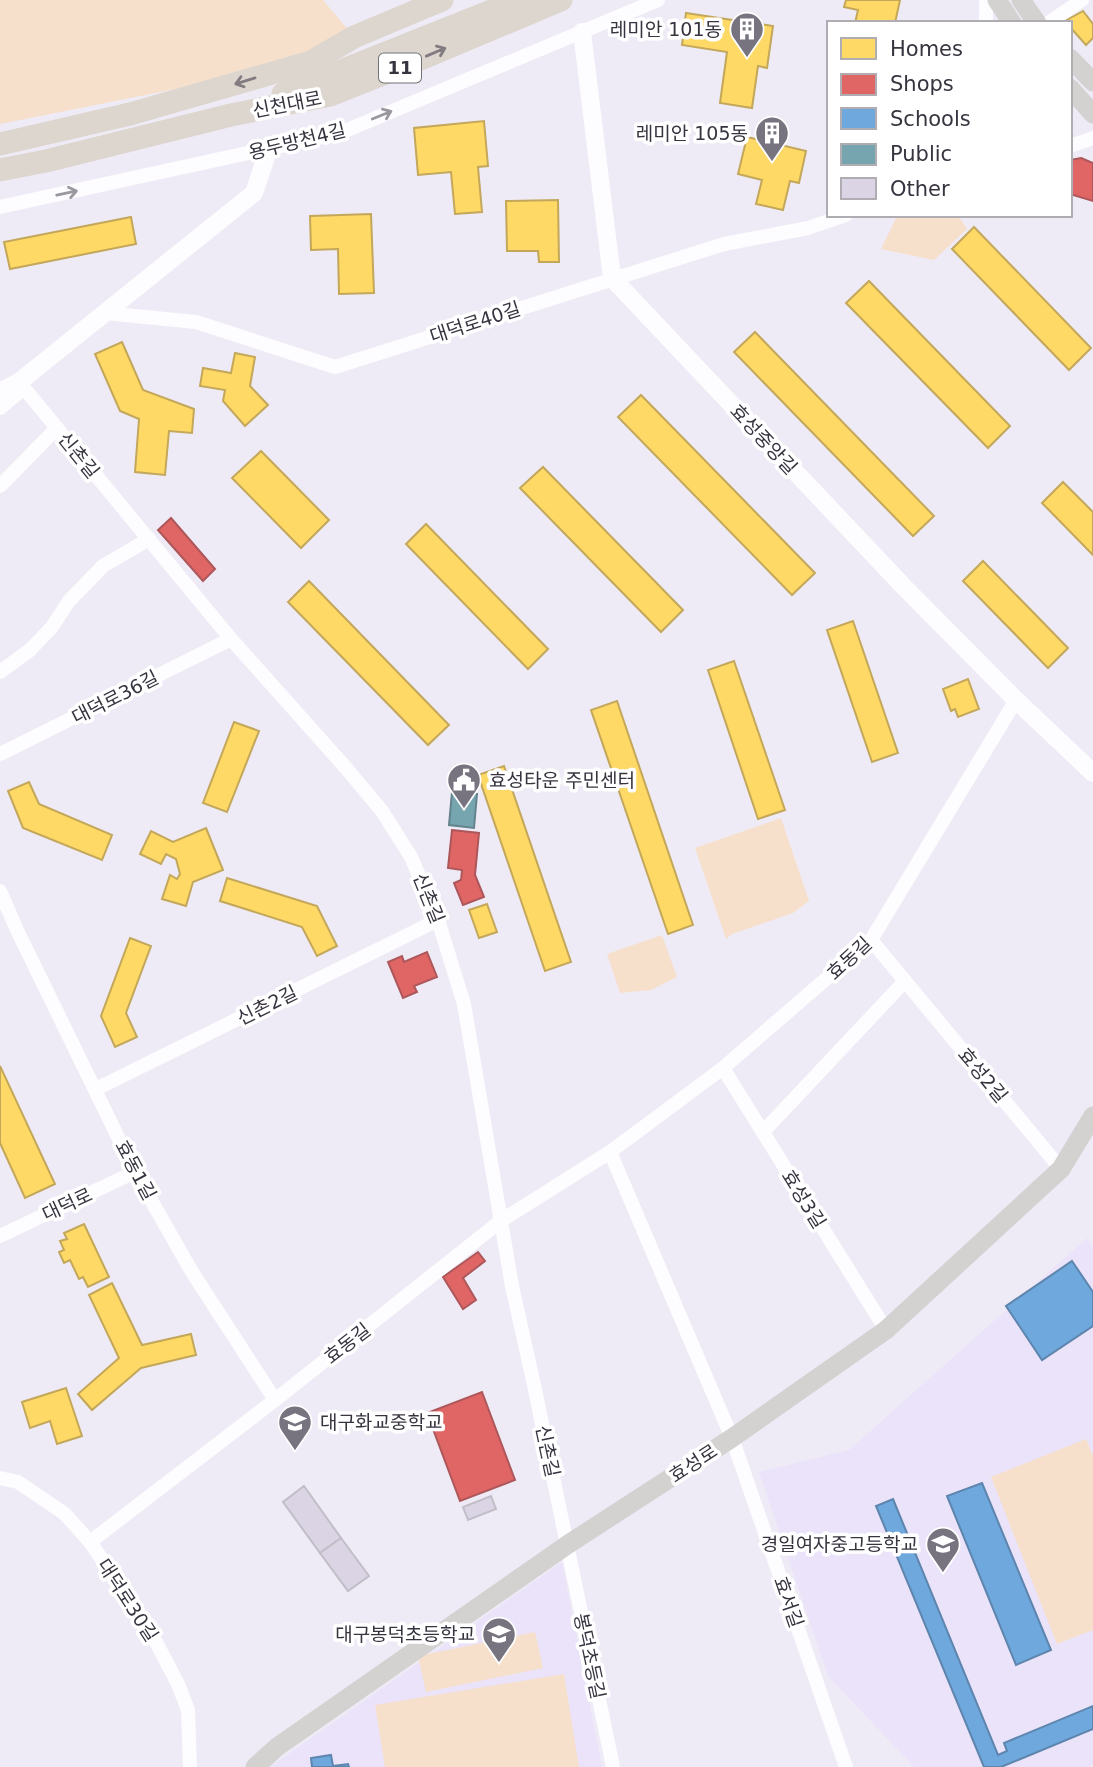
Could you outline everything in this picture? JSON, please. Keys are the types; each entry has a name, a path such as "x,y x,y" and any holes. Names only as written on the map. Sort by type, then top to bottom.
{"highway":[{"name":"신천대로","path":"0,142 25,139 130,114 311,62 354,37 442,0"},
{"path":"311,62 391,38 482,0"},
{"path":"232,115 519,0"},
{"name":"신천대로","path":"0,170 232,115 330,95 561,0"},
{"path":"0,183 165,146 330,95"},
{"path":"46,161 165,146"}],"main road":[{"path":"997,0 1011,21"},
{"path":"1021,0 1036,21"},
{"path":"1072,60 1093,82"},
{"path":"1072,90 1093,114"},
{"name":"효성로","path":"255,1767 277,1747 567,1545 732,1438 886,1329 1061,1169 1093,1116"}],"street":[{"name":"용두방천4길","path":"0,208 340,133 658,0"},
{"path":"986,0 986,21"},
{"path":"1051,21 1082,0"},
{"path":"582,32 612,278"},
{"path":"1072,145 1093,138"},
{"path":"0,408 21,385 104,313 254,193 270,148"},
{"name":"대덕로40길","path":"104,313 196,322 335,367 724,244 808,228 840,217"},
{"name":"효성중앙길","path":"612,278 905,588 1093,773"},
{"path":"0,392 21,385"},
{"name":"신촌길","path":"21,385 231,639 383,811 411,857 438,920 464,1004 512,1286 567,1545"},
{"path":"0,486 57,428"},
{"path":"0,672 30,650 52,626 69,601 103,566 149,539"},
{"name":"대덕로36길","path":"0,754 231,639"},
{"name":"효동길","path":"90,1542 502,1220 610,1152 723,1068 871,940 1016,700"},
{"name":"효동1길","path":"0,891 135,1172 192,1272 275,1400"},
{"name":"신촌2길","path":"96,1089 438,920"},
{"name":"효성2길","path":"871,940 1061,1169"},
{"path":"763,1132 905,981"},
{"name":"효성3길","path":"723,1068 886,1329"},
{"path":"610,1152 732,1438"},
{"name":"대덕로","path":"0,1236 135,1172"},
{"name":"효서길","path":"732,1438 845,1767"},
{"name":"대덕로30길","path":"0,1479 18,1482 65,1514 90,1542 146,1623 178,1684 188,1710 190,1767"},
{"name":"봉덕초등길","path":"567,1545 613,1767"}],"shaded area":[{"path":"0,0 323,0 354,37 311,62 0,124"},
{"path":"897,217 959,217 967,229 934,260 881,249"},
{"path":"781,818 809,901 793,913 732,934 726,939 695,848"},
{"path":"662,935 677,977 651,990 620,993 607,954"},
{"name":"경일여자중고등학교","path":"1087,1238 1093,1248 1093,1765 914,1767 828,1676 759,1472 849,1450"},
{"path":"1086,1439 1093,1456 1093,1630 1057,1644 991,1477"},
{"name":"대구봉덕초등학교","path":"562,1562 602,1767 270,1767"},
{"path":"535,1632 543,1668 426,1692 418,1656"},
{"path":"564,1674 579,1767 385,1767 375,1705"}],"building: Homes":[{"path":"846,0 900,0 895,21 855,21 858,10 844,7"},
{"path":"1083,11 1093,24 1093,38 1086,45 1072,29 1072,21 1065,21"},
{"name":"레미안 101동","path":"686,13 773,26 767,68 758,66 752,108 720,103 727,52 682,45"},
{"path":"484,121 488,166 478,167 482,212 455,214 451,172 418,175 414,128"},
{"name":"레미안 105동","path":"747,137 806,151 799,183 790,181 783,210 756,204 762,180 738,174"},
{"path":"558,200 559,262 539,262 538,251 507,251 506,201"},
{"path":"371,214 374,293 339,294 338,249 311,250 310,216"},
{"path":"131,217 136,244 10,269 4,242"},
{"path":"974,227 1091,348 1069,370 952,249"},
{"path":"869,281 1010,426 988,448 846,303"},
{"path":"755,332 934,516 913,536 734,352"},
{"path":"122,342 143,390 194,409 192,433 169,431 165,475 135,472 139,419 120,411 95,354"},
{"path":"235,353 255,357 250,386 268,405 245,426 223,401 225,390 200,386 203,368 231,373"},
{"path":"641,395 815,573 792,595 618,417"},
{"path":"261,451 329,520 301,548 232,478"},
{"path":"543,467 683,610 661,632 520,488"},
{"path":"1063,482 1093,512 1093,555 1042,503"},
{"path":"426,524 548,649 528,669 406,544"},
{"path":"983,561 1068,648 1048,668 963,581"},
{"path":"309,581 449,725 428,745 288,602"},
{"path":"853,621 898,753 872,762 827,630"},
{"path":"734,661 785,810 758,819 708,670"},
{"path":"968,679 979,709 958,717 955,709 951,711 943,689"},
{"path":"617,701 693,925 668,934 591,710"},
{"path":"234,722 259,731 227,812 203,803"},
{"path":"504,766 571,962 545,971 478,775"},
{"path":"29,782 39,804 112,835 102,860 23,828 8,791"},
{"path":"206,828 223,870 193,882 186,906 162,899 170,875 177,879 180,874 176,859 166,854 161,864 140,854 151,831 173,842"},
{"path":"227,878 317,906 337,946 317,956 302,927 220,901"},
{"path":"487,904 497,932 479,938 469,910"},
{"path":"130,938 151,946 126,1013 137,1037 115,1047 101,1016"},
{"path":"0,1066 55,1184 25,1198 0,1143"},
{"path":"84,1224 109,1277 88,1287 83,1277 79,1279 70,1260 64,1263 59,1252 64,1250 60,1241 67,1239 64,1233"},
{"path":"112,1283 142,1345 191,1334 196,1355 141,1368 92,1410 78,1394 119,1358 89,1295"},
{"path":"66,1388 82,1436 57,1444 50,1421 30,1428 22,1402"}],"building: Shops":[{"path":"1081,158 1093,163 1093,201 1072,195 1072,160"},
{"path":"171,518 215,569 203,581 158,530"},
{"path":"452,830 479,833 475,875 484,897 463,905 454,883 461,880 462,870 448,868"},
{"path":"427,952 437,977 414,986 417,992 403,998 388,962 402,956 404,962"},
{"path":"478,1252 485,1261 463,1278 476,1300 463,1309 443,1277"},
{"path":"482,1392 515,1480 460,1501 427,1413"}],"building: Schools":[{"path":"1072,1261 1093,1292 1093,1326 1042,1360 1006,1306"},
{"path":"982,1483 1051,1650 1016,1665 947,1496"},
{"path":"893,1499 998,1755 1007,1751 1004,1743 1093,1706 1093,1729 1001,1767 984,1767 876,1506"},
{"path":"331,1755 333,1766 348,1764 349,1767 312,1767 311,1758"}],"building: Public":[{"path":"452,792 477,794 474,828 449,825"}],"building: Other":[{"path":"304,1486 341,1538 320,1553 283,1502"},
{"path":"491,1496 496,1509 468,1520 463,1507"},
{"path":"341,1538 369,1576 348,1591 320,1553"}],"place":[{"name":"레미안 101동","path":"747,59"},
{"name":"레미안 105동","path":"772,163"},
{"name":"효성타운 주민센터","path":"464,810"},
{"name":"대구화교중학교","path":"295,1452"},
{"name":"경일여자중고등학교","path":"943,1574"},
{"name":"대구봉덕초등학교","path":"499,1664"}]}
